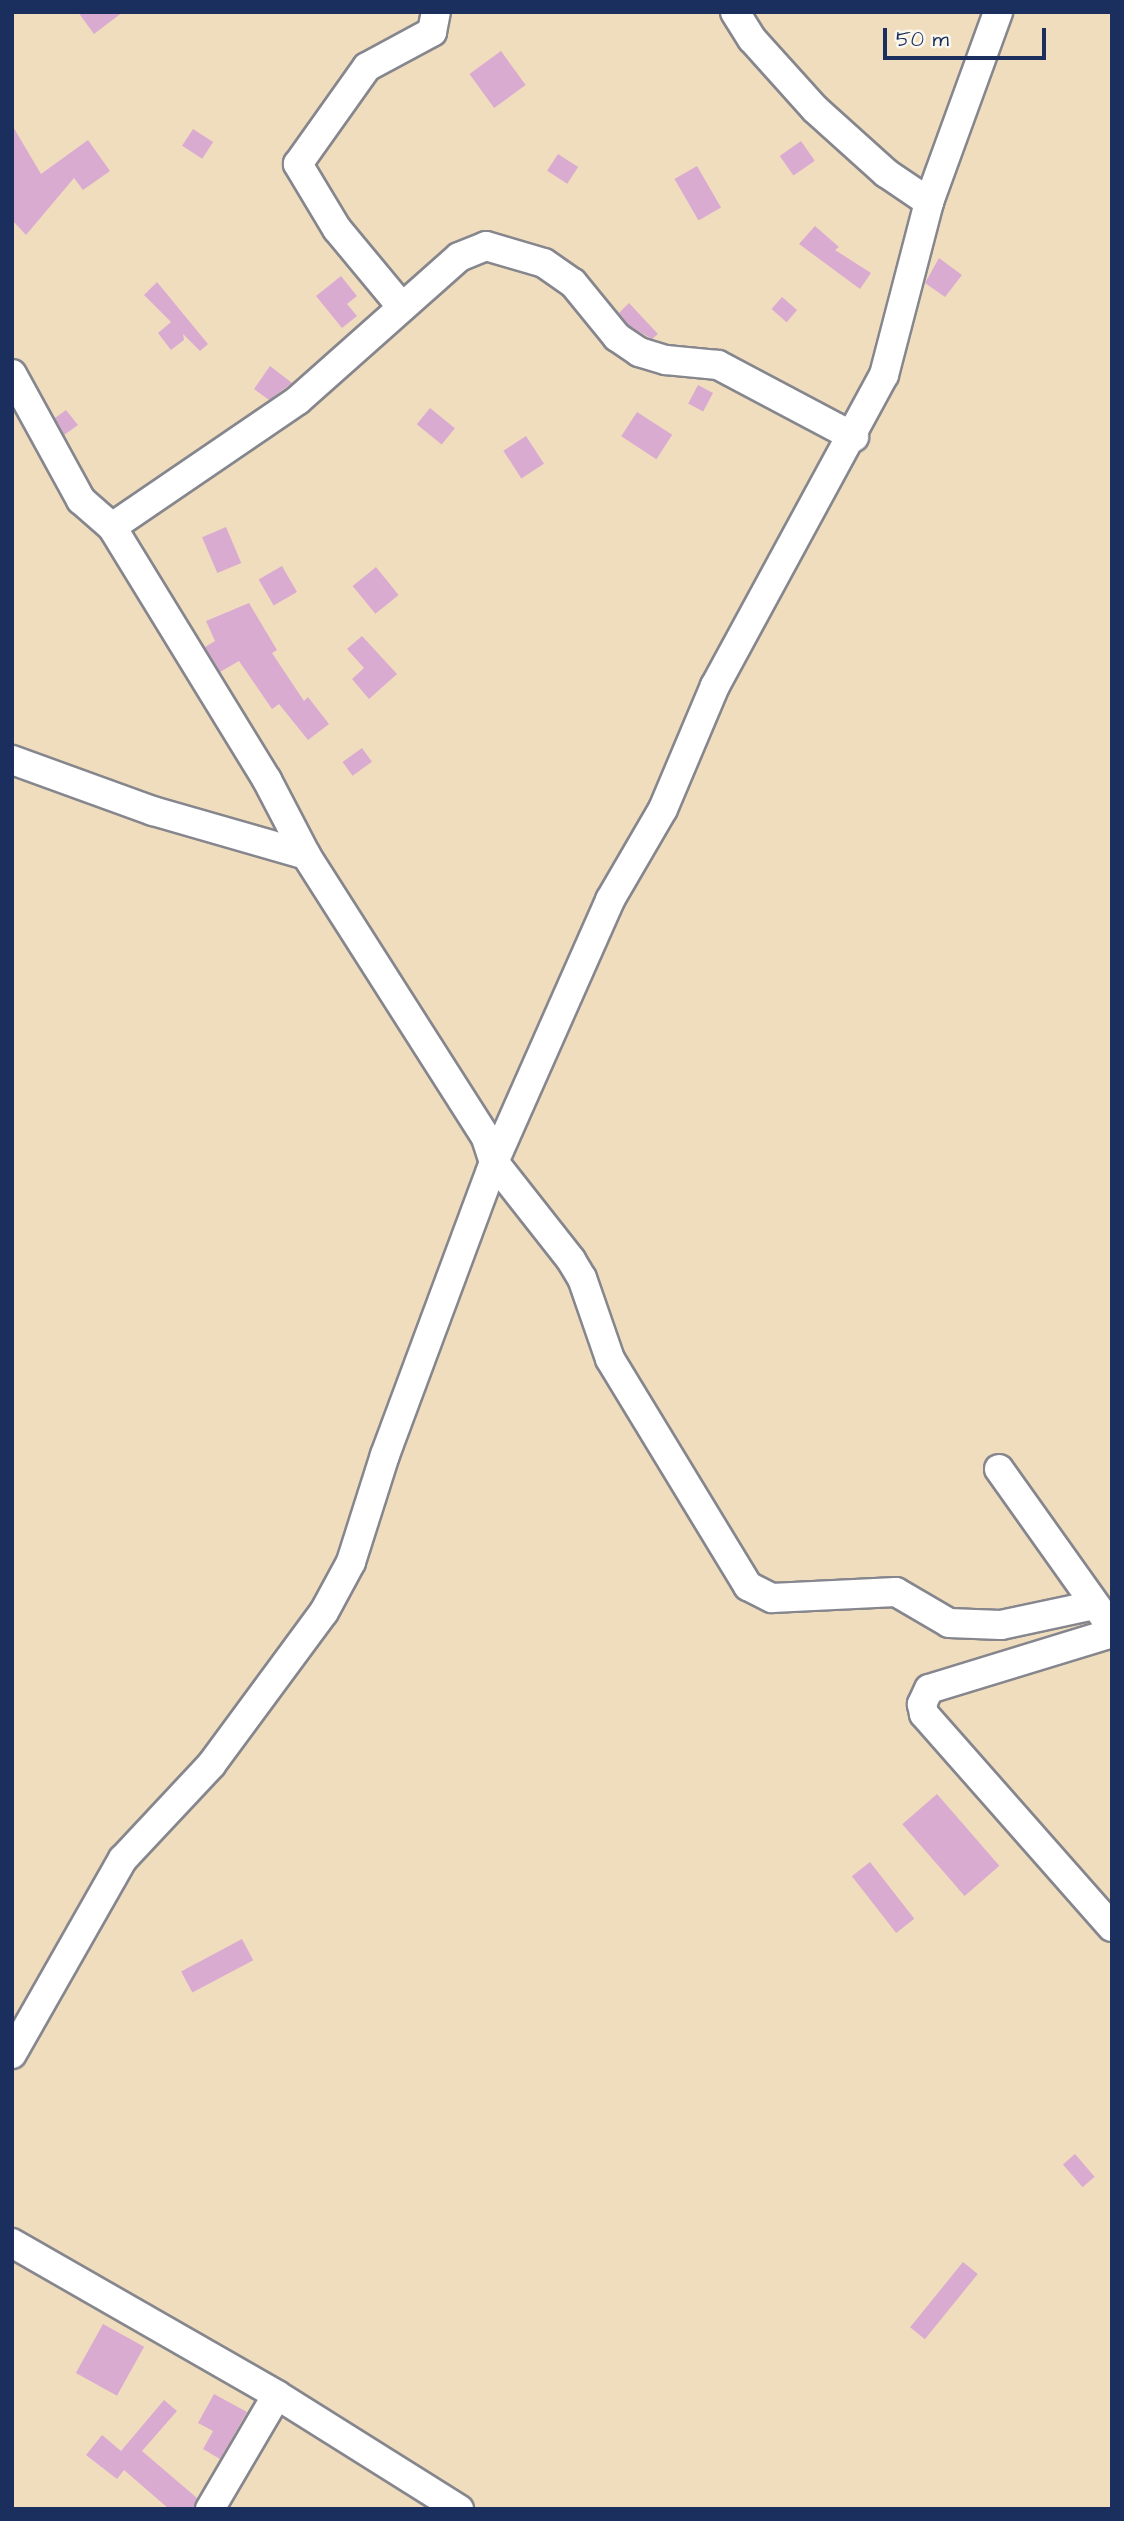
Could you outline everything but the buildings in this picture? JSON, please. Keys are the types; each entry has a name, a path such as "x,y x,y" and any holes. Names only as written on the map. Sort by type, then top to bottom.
{"street":[{"path":"401,306 337,229 298,164 367,67 432,32 436,12"},
{"path":"735,12 815,109 886,173 929,202"},
{"path":"12,2054 24,2040 74,1940 122,1859 211,1765 324,1612 351,1562 494,1162 610,900 663,809 715,686 854,437 884,375 929,202 998,12"},
{"path":"112,527 298,400 459,257 486,246 544,263 573,283 617,337 639,352 666,360 719,365 854,437"},
{"path":"12,374 81,500 112,527 267,780 306,855 486,1138 494,1162 582,1278 610,1359 748,1586 772,1598 896,1592 949,1623 1002,1625 1103,1615 999,1469"},
{"path":"12,760 153,811 306,855"},
{"path":"1112,1633 929,1689 922,1704 925,1714 1112,1927"},
{"path":"12,2243 277,2395 459,2509"},
{"path":"210,2509 277,2395"}]}
